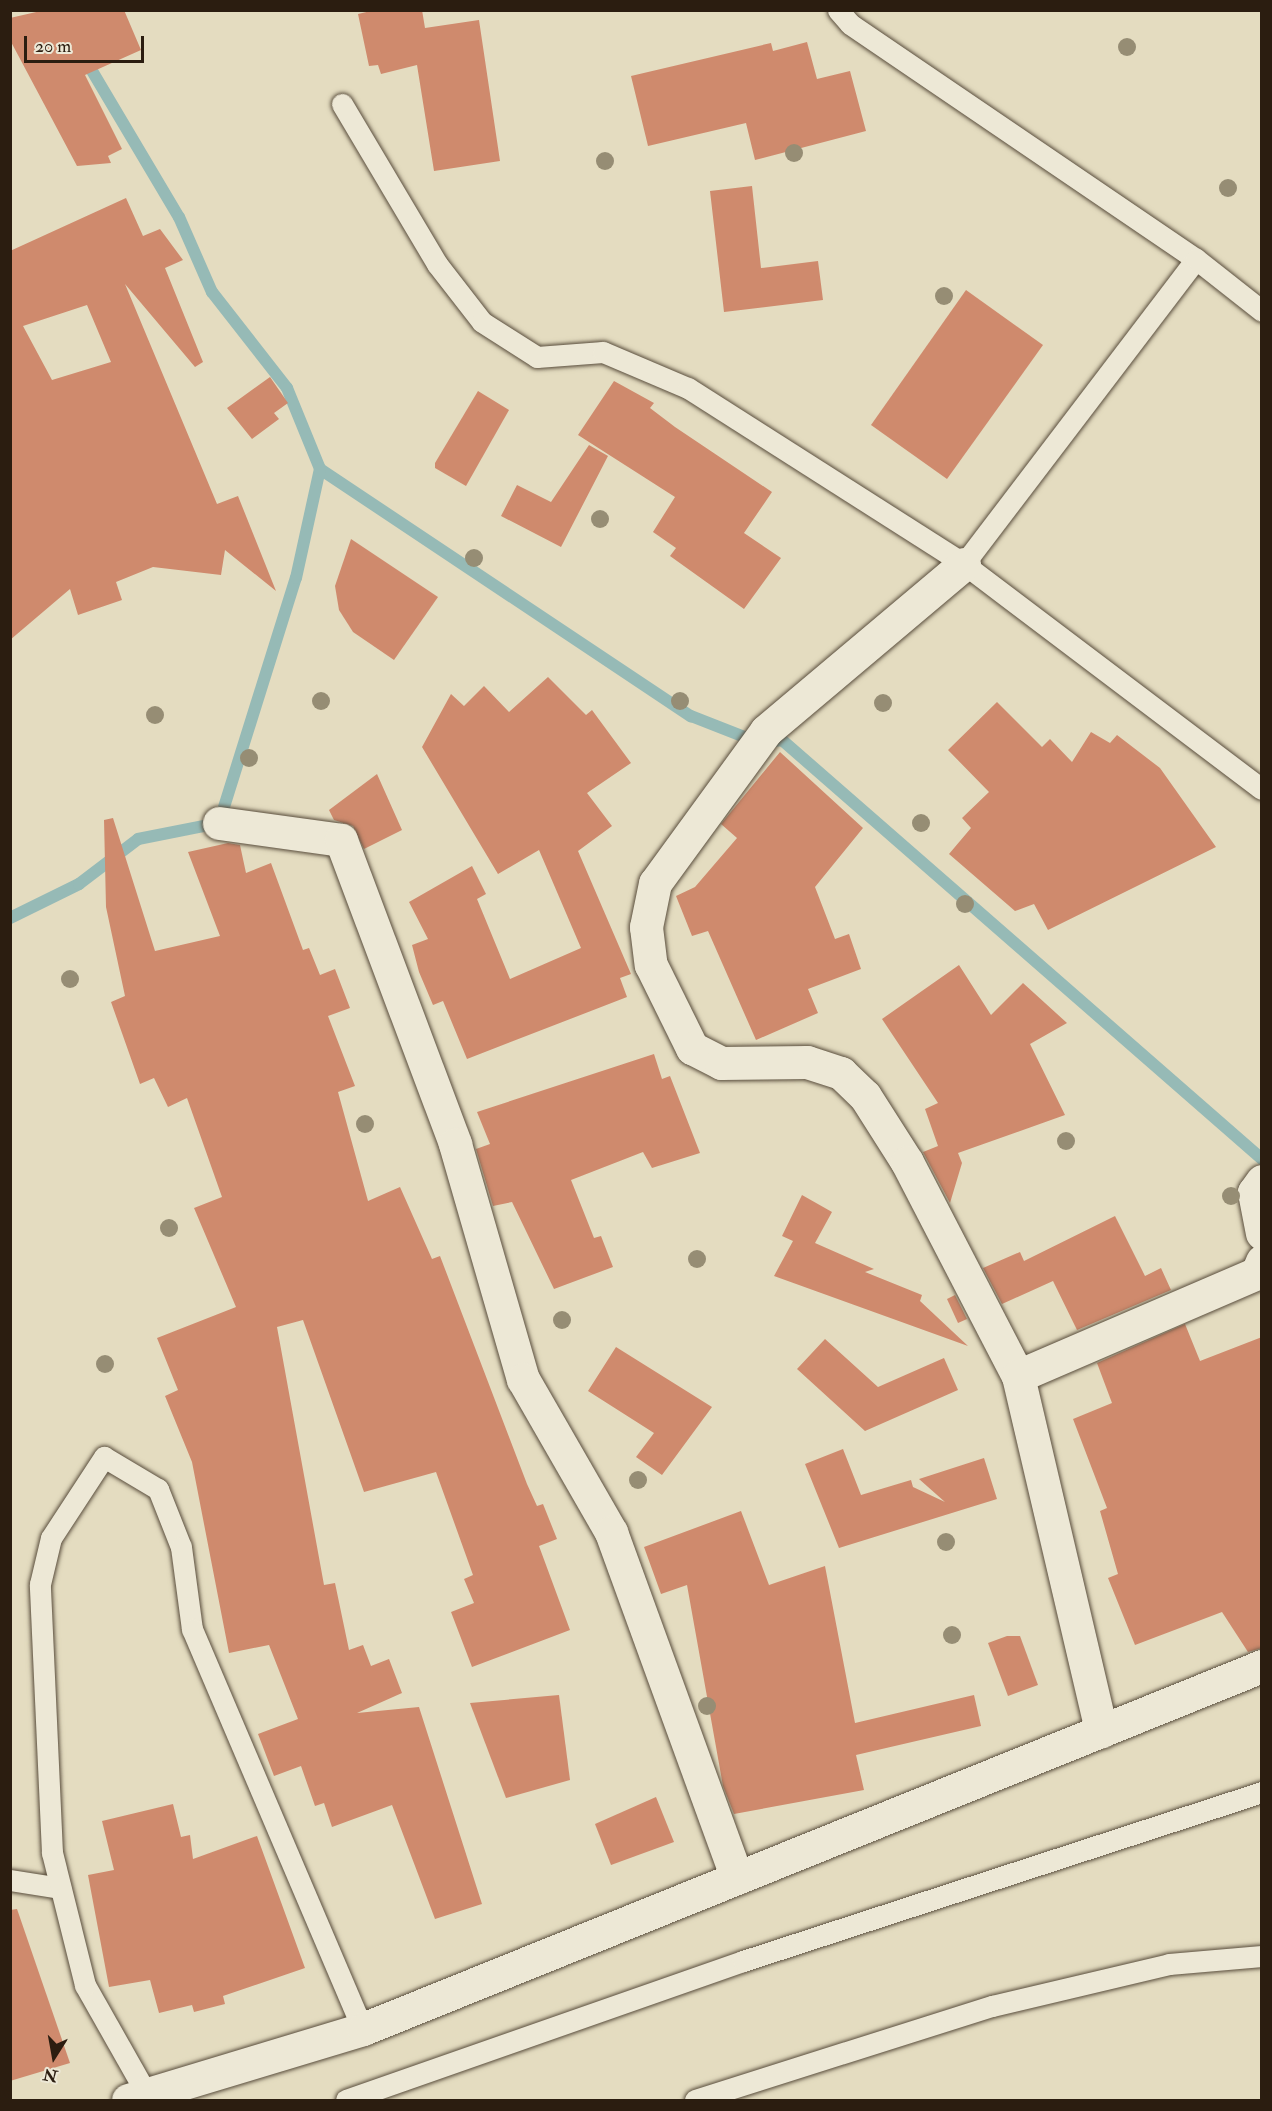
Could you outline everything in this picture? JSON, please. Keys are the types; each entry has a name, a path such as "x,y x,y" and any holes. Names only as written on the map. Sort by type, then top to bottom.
{"street":[{"path":"964,564 766,731 655,882 646,927 651,965 692,1048 721,1063 807,1062 841,1073 865,1095 907,1162 1018,1376 1101,1731"},
{"path":"219,824 341,840 456,1144 523,1379 611,1532 736,1878"},
{"path":"1262,1181 1254,1192 1262,1233"},
{"path":"1018,1376 1257,1273 1262,1261"},
{"path":"142,2099 363,2029 1262,1666"}],"lane":[{"path":"838,10 850,24 1196,259 1262,311"},
{"path":"342,104 437,264 482,322 537,357 603,352 688,388 964,564 1262,789"},
{"path":"964,564 1196,259"},
{"path":"142,2099 85,1984 60,1888 52,1853 41,1704 40,1584 51,1538 104,1457 158,1489 181,1547 192,1629 363,2029"},
{"path":"346,2100 743,1960 1262,1792"},
{"path":"10,1880 60,1888"},
{"path":"695,2100 992,2006 1169,1964 1262,1956"}],"building":[{"path":"45,10 124,10 141,50 85,75 122,149 108,156 111,163 77,166 10,40 10,18"},
{"path":"375,10 422,10 425,28 479,20 500,161 434,171 417,65 381,74 378,65 369,66 358,14"},
{"path":"807,42 817,79 850,71 866,131 755,160 746,123 648,146 631,76 771,43 773,51"},
{"path":"752,186 761,268 818,261 823,300 724,312 710,191"},
{"path":"126,198 143,236 160,229 183,260 165,268 203,362 195,367 125,284 217,504 238,496 276,591 225,550 221,575 153,567 116,582 122,600 78,615 70,589 10,640 10,251","holes":["87,305 111,362 52,380 23,326"]},
{"path":"966,290 1043,345 947,479 871,425"},
{"path":"270,377 288,403 274,413 279,419 252,439 227,408"},
{"path":"614,381 654,403 650,408 675,427 772,492 744,533 781,558 744,609 670,556 676,548 653,532 675,497 578,435"},
{"path":"478,391 509,410 466,486 435,468 435,463"},
{"path":"589,445 608,456 561,547 501,516 517,485 551,502"},
{"path":"351,539 438,597 394,660 353,632 339,610 335,586"},
{"path":"548,677 586,715 592,710 631,763 587,793 612,826 578,851 631,974 620,978 627,997 467,1059 443,1001 433,1005 419,972 412,945 428,939 409,902 472,866 486,894 477,899 510,979 581,948 539,850 498,874 422,747 451,694 464,706 484,686 509,712"},
{"path":"997,702 1042,747 1050,739 1072,762 1091,732 1110,743 1117,735 1160,768 1216,847 1048,930 1034,904 1015,911 949,854 971,828 962,818 989,792 948,750"},
{"path":"780,752 863,828 815,887 835,939 849,934 861,969 808,989 818,1013 756,1040 708,931 692,936 676,896 695,887 737,838 721,824"},
{"path":"377,774 402,830 364,849 353,826 334,820 329,810"},
{"path":"113,818 155,951 220,936 188,852 228,843 240,845 246,873 271,863 303,950 309,948 320,975 335,969 350,1008 328,1016 355,1086 338,1092 368,1201 400,1187 432,1259 440,1256 527,1484 537,1506 543,1504 557,1539 539,1546 570,1630 472,1667 451,1612 474,1603 464,1579 473,1575 436,1472 364,1492 303,1320 277,1327 324,1585 335,1583 349,1650 363,1645 371,1666 389,1659 402,1693 357,1713 419,1707 482,1904 435,1919 392,1805 332,1827 324,1803 315,1806 301,1766 274,1776 258,1734 298,1719 269,1645 229,1653 192,1462 165,1396 178,1390 157,1338 236,1307 194,1208 222,1197 187,1098 168,1107 154,1078 140,1084 111,1002 125,996 106,907 104,820"},
{"path":"959,965 991,1015 1023,983 1067,1023 1030,1044 1065,1115 958,1153 962,1163 950,1203 923,1152 938,1146 925,1109 938,1103 882,1019"},
{"path":"654,1054 662,1079 670,1076 700,1153 652,1168 643,1152 571,1180 594,1238 601,1236 613,1267 554,1289 512,1202 493,1206 476,1149 490,1144 477,1112"},
{"path":"802,1195 832,1212 815,1243 874,1269 865,1272 922,1295 920,1301 968,1346 774,1276 793,1241 782,1236"},
{"path":"1115,1216 1145,1276 1161,1268 1171,1290 1077,1330 1053,1281 1002,1304 983,1268 1020,1252 1024,1261"},
{"path":"955,1295 967,1319 958,1323 947,1299"},
{"path":"1185,1324 1200,1361 1262,1337 1262,1648 1248,1652 1222,1612 1135,1645 1108,1578 1118,1574 1100,1511 1107,1508 1073,1419 1112,1403 1097,1363"},
{"path":"825,1339 878,1387 944,1358 958,1390 865,1431 797,1369"},
{"path":"616,1347 712,1407 662,1475 636,1457 654,1433 588,1391"},
{"path":"843,1449 861,1495 911,1480 913,1487 945,1502 919,1479 984,1458 997,1499 839,1548 805,1464"},
{"path":"741,1511 769,1585 825,1566 855,1723 974,1695 981,1726 856,1755 864,1790 734,1814 723,1786 687,1585 661,1594 644,1547"},
{"path":"1007,1636 1020,1636 1038,1685 1008,1696 988,1643"},
{"path":"559,1695 570,1780 506,1798 470,1703"},
{"path":"656,1797 674,1842 611,1865 595,1824"},
{"path":"173,1804 181,1837 190,1835 193,1859 257,1836 305,1968 223,1996 225,2004 194,2012 192,2005 159,2013 150,1980 109,1987 88,1875 114,1870 102,1821"},
{"path":"17,1909 70,2063 10,2081 10,1910"}],"waterway":[{"path":"85,59 179,217 212,292 287,388 320,469 691,716 760,743 782,740 1262,1159"},
{"path":"10,918 79,884 138,839 219,823 296,578 320,469"}]}
